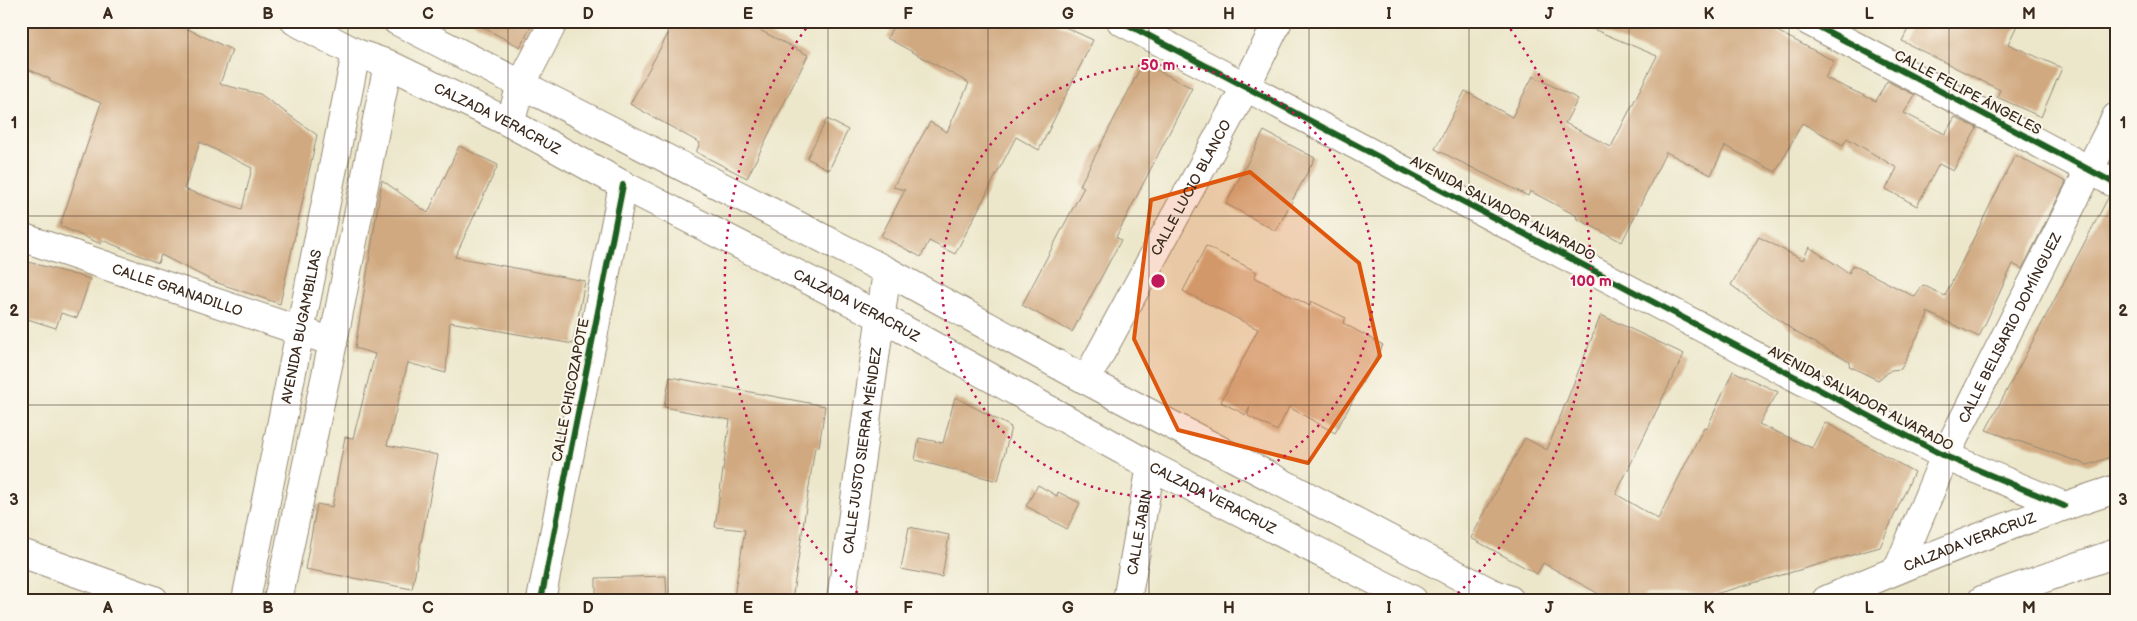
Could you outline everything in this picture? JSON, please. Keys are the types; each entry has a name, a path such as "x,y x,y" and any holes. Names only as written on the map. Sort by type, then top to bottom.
{"main road":[{"name":"CALZADA VERACRUZ","path":"295,21 356,53 388,64 510,123 623,184 881,317 1151,466 1410,599"},
{"path":"397,21 886,271 1086,380 1490,592 1510,600"},
{"path":"510,123 520,85 554,21"},
{"name":"AVENIDA SALVADOR ALVARADO","path":"1121,21 1945,456 2064,506"},
{"name":"CALLE LUCIO BLANCO","path":"1086,380 1246,86 1278,21"},
{"name":"CALLE FELIPE ÁNGELES","path":"1808,21 2116,184"},
{"name":"AVENIDA BUGAMBILIAS","path":"246,600 356,53"},
{"path":"278,600 333,342 388,64"},
{"name":"CALLE BELISARIO DOMÍNGUEZ","path":"1884,600 1945,456 2116,117"},
{"name":"CALLE CHICOZAPOTE","path":"541,600 623,184"},
{"name":"CALLE GRANADILLO","path":"21,237 333,342"},
{"name":"CALLE JUSTO SIERRA MÉNDEZ","path":"841,600 886,271"},
{"name":"CALLE JABIN","path":"1127,600 1151,466"},
{"name":"CALZADA VERACRUZ","path":"1826,600 1898,569 2064,506 2116,489"},
{"path":"21,553 154,600"},
{"path":"1982,600 2116,553"}],"highlighted area":[{"path":"1250,172 1359,263 1380,356 1308,463 1178,430 1134,339 1151,200"}],"building":[{"path":"21,21 171,21 232,50 220,84 260,94 317,135 280,304 215,282 161,255 158,263 102,240 101,244 60,226 101,103 49,81 50,79 21,66","holes":["200,142 252,168 242,209 184,189"]},
{"path":"471,21 534,21 520,47"},
{"path":"675,21 742,21 808,55 747,178 696,152 700,143 630,104"},
{"path":"896,21 1052,21 1093,40 1039,150 1016,137 955,254 929,241 921,257 881,236 905,190 893,187 930,122 947,132 969,83 887,38"},
{"path":"1574,21 1758,21 1834,61 1825,78 1876,101 1887,81 1915,95 1904,113 1945,134 1955,117 1977,128 1953,171 1939,164 1917,206 1886,189 1897,168 1847,138 1843,145 1802,123 1776,172 1725,146 1711,175 1666,152 1622,242 1530,191 1528,196 1435,149 1465,91 1512,117 1533,76 1578,99 1565,123 1611,147 1657,56"},
{"path":"1912,21 2019,21 2008,44 2062,68 2041,117 1997,97 2000,90 1902,41"},
{"path":"1143,63 1192,88 1116,237 1121,240 1072,332 1022,305 1084,187 1080,185"},
{"path":"827,119 848,130 829,170 807,158"},
{"path":"1264,131 1315,158 1276,231 1226,204"},
{"path":"459,146 498,165 455,257 585,281 573,344 450,322 446,373 408,363 387,445 438,455 412,589 305,569 317,504 332,507 345,437 353,438 375,354 355,348 382,180 428,213"},
{"path":"2015,155 2066,182 2022,269 2013,264 1979,337 1927,312 1928,315 1901,369 1891,370 1878,380 1849,366 1850,362 1797,333 1731,285 1759,237 1803,260 1809,247 1849,273 1853,265 1915,297 1923,285 1945,296"},
{"path":"2108,198 2116,199 2116,455 2088,465 1986,430"},
{"path":"1206,246 1257,272 1254,277 1310,306 1311,301 1346,318 1343,323 1383,345 1335,433 1289,407 1277,431 1248,416 1250,406 1246,415 1221,402 1258,329 1183,291"},
{"path":"21,260 90,279 77,318 61,313 56,328 21,317"},
{"path":"1601,315 1684,354 1616,494 1658,519 1704,427 1707,428 1733,371 1778,392 1759,424 1812,448 1825,422 1914,472 1880,547 1715,594 1645,594 1640,600 1610,600 1543,563 1537,574 1471,538 1525,438 1547,450"},
{"path":"670,377 825,406 819,447 815,447 792,600 755,600 734,596 745,530 715,527 730,420 664,407"},
{"path":"955,397 1011,427 998,481 915,460 919,438 943,443"},
{"path":"1038,485 1057,496 1058,492 1080,503 1067,529 1026,506"},
{"path":"909,527 949,535 942,577 901,569"},
{"path":"666,576 667,600 596,600 596,578"}],"cycle path":[{"path":"1121,21 1945,456 2064,506"},
{"path":"1808,21 2116,184"},
{"path":"541,600 623,185"}]}
